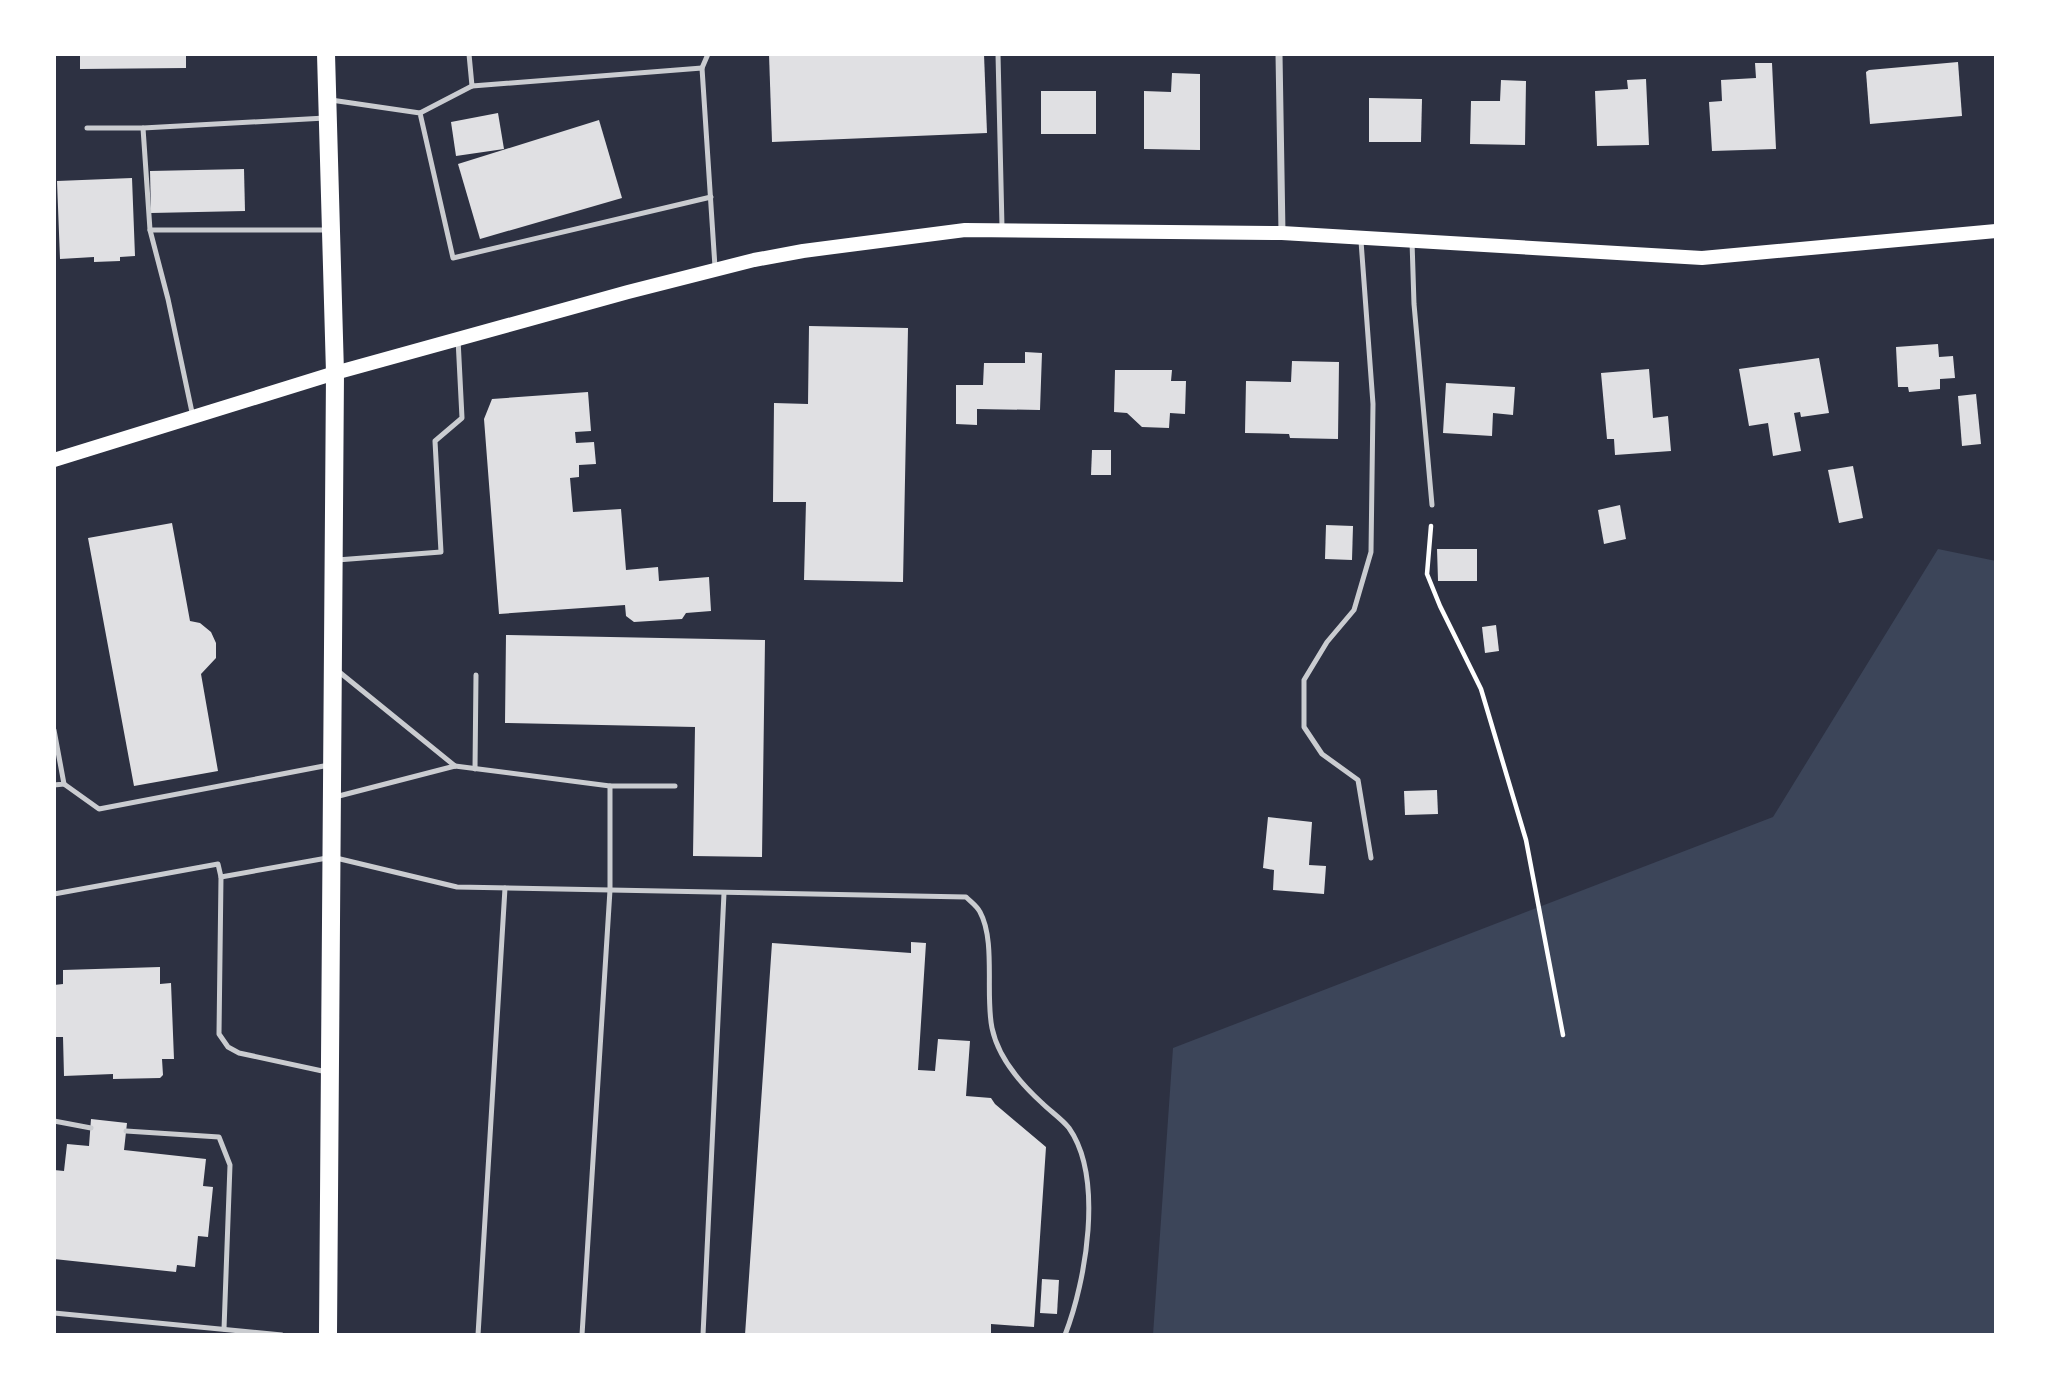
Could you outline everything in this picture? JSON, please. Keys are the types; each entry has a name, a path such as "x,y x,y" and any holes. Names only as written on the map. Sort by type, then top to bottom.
{"main road":[{"path":"326,54 335,373 328,1335"},
{"path":"54,460 335,373 754,260 965,230 1282,233 1702,258 1996,231"}],"street":[{"path":"1279,54 1282,233"}],"lane":[{"path":"469,54 472,86"},
{"path":"708,54 702,68 716,270"},
{"path":"998,54 1002,230"},
{"path":"327,100 420,113 472,86 702,68"},
{"path":"420,113 453,258 711,197"},
{"path":"87,128 143,128 328,118"},
{"path":"143,128 150,229 169,299 193,416"},
{"path":"150,229 331,230"},
{"path":"1361,237 1373,404 1371,552 1354,610 1327,642 1304,680 1304,727 1322,754 1358,779 1371,858"},
{"path":"1412,241 1414,304 1432,505"},
{"path":"334,560 441,552 435,441 462,418 458,339"},
{"path":"333,666 454,766"},
{"path":"475,769 476,675"},
{"path":"54,730 64,784"},
{"path":"54,785 64,784 99,809 332,764"},
{"path":"332,798 454,766 610,786 675,786"},
{"path":"582,1335 610,890 610,786"},
{"path":"220,877 331,857 457,887 966,897 979,909 986,926 992,1028 998,1048 1010,1069 1068,1127 1080,1148 1088,1183 1087,1255 1065,1335"},
{"path":"54,894 218,864 219,1034 228,1047 239,1053 330,1073"},
{"path":"478,1335 505,888"},
{"path":"703,1335 724,893"},
{"path":"54,1121 91,1128"},
{"path":"126,1131 219,1137 230,1165 224,1329"},
{"path":"54,1313 282,1335"}],"path":[{"path":"1432,505 1427,574 1481,689 1526,840 1563,1035"}],"shaded area":[{"path":"1938,549 1996,561 1996,1335 1153,1335 1173,1048 1773,817"}],"building":[{"path":"80,54 186,54 186,68 80,69"},
{"path":"769,54 984,54 987,133 772,142"},
{"path":"1958,62 1962,116 1870,124 1866,72"},
{"path":"1755,63 1772,63 1776,149 1712,151 1709,102 1722,101 1721,80 1756,78"},
{"path":"1172,73 1200,74 1200,150 1144,149 1144,91 1171,92"},
{"path":"1646,79 1649,145 1597,146 1595,91 1628,89 1627,80"},
{"path":"1501,80 1526,81 1525,145 1470,144 1471,101 1500,101"},
{"path":"1041,91 1096,91 1096,134 1041,134"},
{"path":"1369,98 1422,99 1421,142 1369,142"},
{"path":"498,113 504,149 456,156 451,122"},
{"path":"599,120 622,198 480,239 458,164"},
{"path":"244,169 245,211 151,213 150,171"},
{"path":"132,178 135,256 120,257 120,261 94,262 94,257 60,259 57,181"},
{"path":"809,326 908,328 903,582 804,580 806,502 773,502 774,403 808,404"},
{"path":"1938,344 1939,357 1953,356 1955,378 1940,379 1940,389 1909,392 1908,387 1898,387 1896,347"},
{"path":"1025,352 1042,353 1040,410 977,409 977,425 956,424 956,385 983,385 984,363 1025,363"},
{"path":"1819,358 1829,413 1801,417 1800,412 1794,413 1801,451 1773,456 1768,423 1749,426 1739,369"},
{"path":"1292,361 1339,362 1338,439 1245,433 1246,381 1291,382"},
{"path":"1649,369 1653,418 1668,416 1671,451 1615,455 1614,439 1607,439 1601,373"},
{"path":"1115,370 1172,370 1171,381 1186,381 1185,414 1170,413 1169,428 1142,427 1127,413 1114,412"},
{"path":"1446,383 1515,387 1513,415 1493,413 1492,436 1443,433"},
{"path":"588,392 591,431 575,432 576,443 594,442 596,464 579,465 579,477 570,478 573,512 621,509 626,570 658,567 659,581 709,577 711,611 686,613 682,619 634,622 626,616 625,605 499,614 484,419 492,399"},
{"path":"1976,394 1981,444 1962,446 1958,396"},
{"path":"1092,450 1111,450 1111,475 1091,475"},
{"path":"1853,466 1863,518 1839,523 1828,470"},
{"path":"1620,505 1626,539 1604,544 1598,510"},
{"path":"172,523 190,621 200,623 211,632 216,643 216,658 201,674 218,771 134,786 88,538"},
{"path":"1326,525 1353,526 1352,560 1325,559"},
{"path":"1437,549 1477,549 1477,581 1438,581"},
{"path":"1496,625 1499,651 1485,653 1482,627"},
{"path":"506,635 765,640 762,857 693,856 695,727 505,723"},
{"path":"1437,790 1438,814 1405,815 1404,791"},
{"path":"1268,817 1312,822 1309,865 1326,866 1324,894 1273,890 1274,870 1263,868"},
{"path":"911,942 926,943 918,1070 935,1071 938,1039 970,1041 966,1096 991,1098 1046,1147 1034,1327 991,1324 991,1335 745,1335 772,943 911,953"},
{"path":"160,967 160,984 171,983 174,1059 162,1059 163,1075 160,1078 113,1079 113,1074 64,1076 63,1037 54,1037 54,985 63,984 63,970"},
{"path":"91,1119 127,1123 124,1150 206,1159 203,1186 213,1187 208,1237 198,1236 195,1267 177,1265 176,1272 54,1259 54,1170 64,1171 67,1144 89,1146"},
{"path":"1042,1279 1059,1280 1057,1314 1040,1313"}]}
